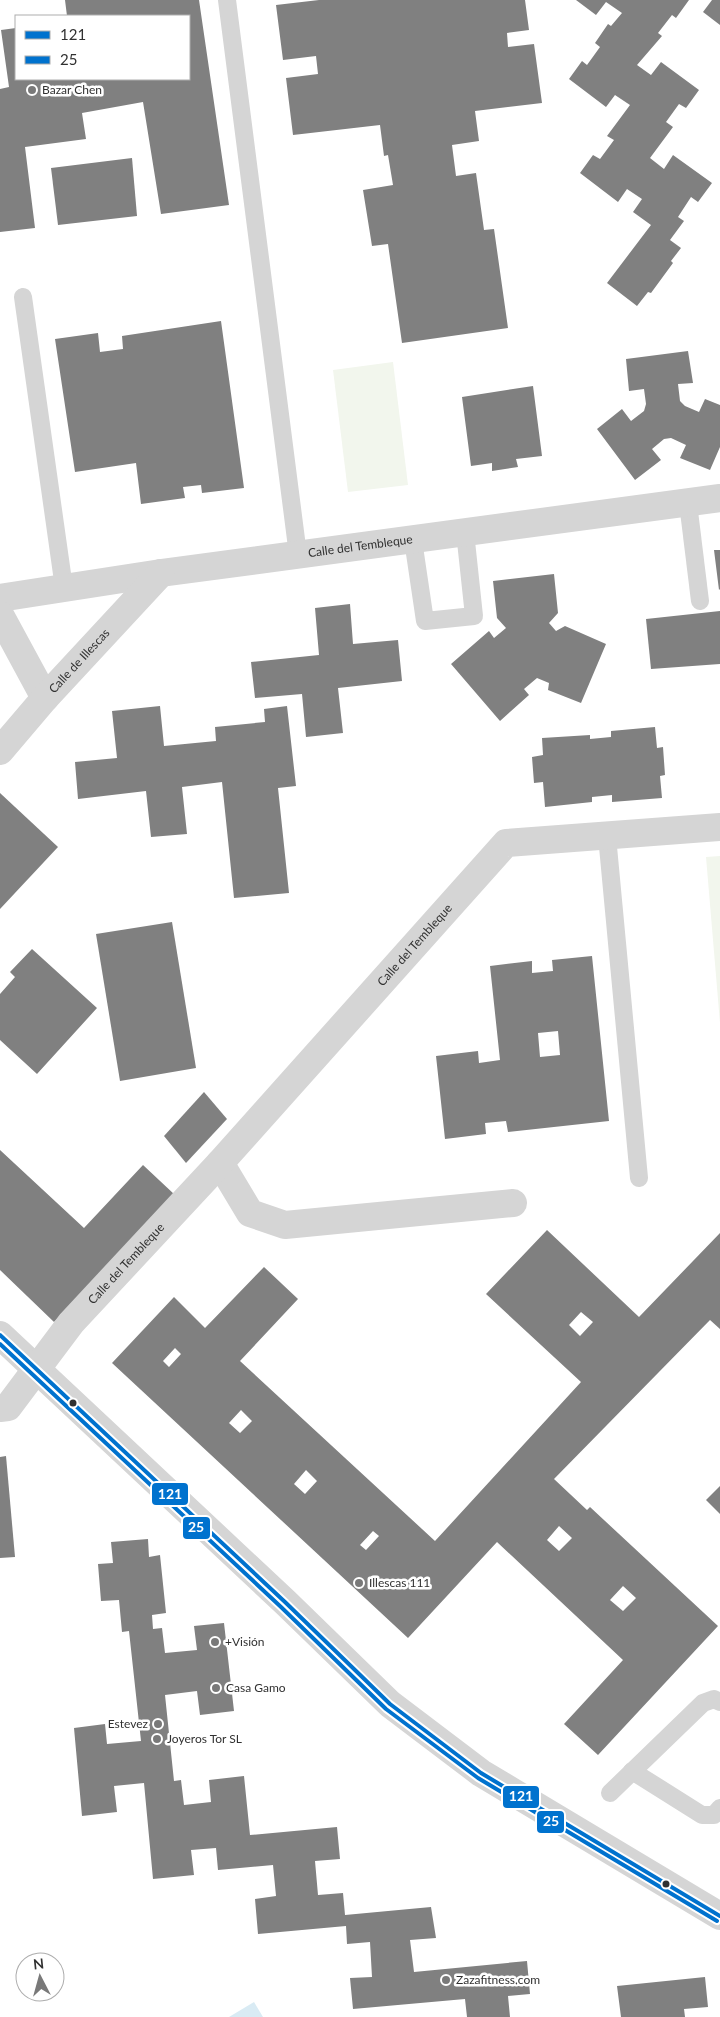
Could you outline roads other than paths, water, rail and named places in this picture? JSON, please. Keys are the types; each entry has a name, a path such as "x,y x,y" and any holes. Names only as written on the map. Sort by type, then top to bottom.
{"street":[{"name":"Calle del Tembleque","path":"0,598 161,573 720,498"},
{"name":"Calle de Illescas","path":"0,751 45,698 161,573"},
{"path":"0,615 45,698"},
{"name":"Calle del Tembleque","path":"36,1370 71,1323 220,1163 506,843 720,827"},
{"path":"220,1163 250,1213 285,1226 513,1203"},
{"path":"0,1335 285,1602 390,1704 481,1774 720,1916"},
{"path":"0,1408 8,1407 36,1370"}],"lane":[{"path":"227,0 298,555"},
{"path":"23,297 64,588"},
{"path":"688,503 700,601"},
{"path":"413,540 425,621 474,616 466,532"},
{"path":"607,836 639,1178"},
{"path":"610,1793 703,1703 714,1699 720,1702"},
{"path":"632,1771 702,1816 714,1815 720,1808"}],"place":[{"name":"Bazar Chen","path":"32,90"},
{"name":"Illescas 111","path":"359,1583"},
{"name":"+Visión","path":"215,1642"},
{"name":"Casa Gamo","path":"216,1688"},
{"name":"Estevez","path":"158,1724"},
{"name":"Joyeros Tor SL","path":"157,1739"},
{"name":"Zazafitness.com","path":"446,1980"}]}
